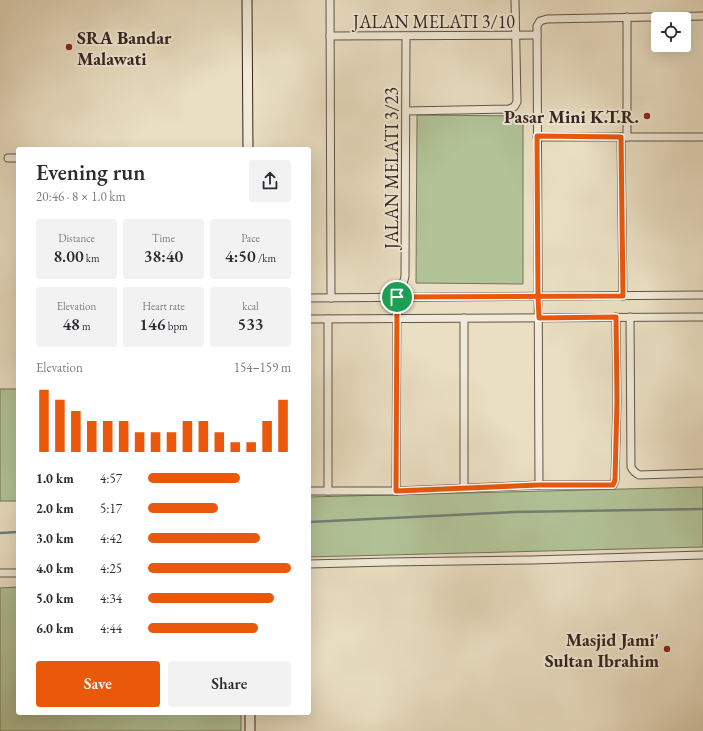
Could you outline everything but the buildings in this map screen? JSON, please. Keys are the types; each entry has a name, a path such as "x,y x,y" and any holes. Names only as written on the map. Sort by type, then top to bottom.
{"street":[{"path":"247,0 248,147"},
{"path":"330,0 331,298"},
{"path":"406,110 509,109 514,107 516,102 515,0"},
{"path":"539,485 537,26 540,21 546,19 703,16"},
{"path":"623,296 624,137 627,17"},
{"name":"JALAN MELATI 3/10","path":"330,36 406,37 537,35"},
{"name":"JALAN MELATI 3/23","path":"397,297 398,290 406,276 406,37"},
{"path":"537,136 703,137"},
{"path":"8,158 16,158"},
{"path":"311,298 703,295"},
{"path":"396,491 397,297"},
{"path":"311,491 396,491 539,485 610,485 614,483 617,401 616,317"},
{"path":"630,317 632,470 634,473 639,475 703,473"},
{"path":"311,319 703,317"},
{"path":"464,318 464,488"},
{"path":"328,319 328,491"},
{"path":"311,564 703,555"},
{"path":"0,573 16,573"},
{"path":"250,715 250,731"}],"green space":[{"path":"417,115 523,116 523,284 416,283"},
{"path":"0,389 16,389 16,501 0,501"},
{"path":"703,487 703,547 311,557 311,497"},
{"path":"16,587 16,715 241,715 241,731 0,731 0,588"}],"waterway":[{"path":"311,522 514,512 703,509"},
{"path":"0,533 16,532"}],"place":[{"name":"SRA Bandar Malawati","path":"69,47"},
{"name":"Pasar Mini K.T.R.","path":"647,116"},
{"name":"Masjid Jami' Sultan Ibrahim","path":"667,649"}],"route":[{"path":"397,297 396,491 539,485 613,485 615,480 617,401 616,317 539,318 538,296 537,136 621,137 623,296 538,296 397,297"}]}
